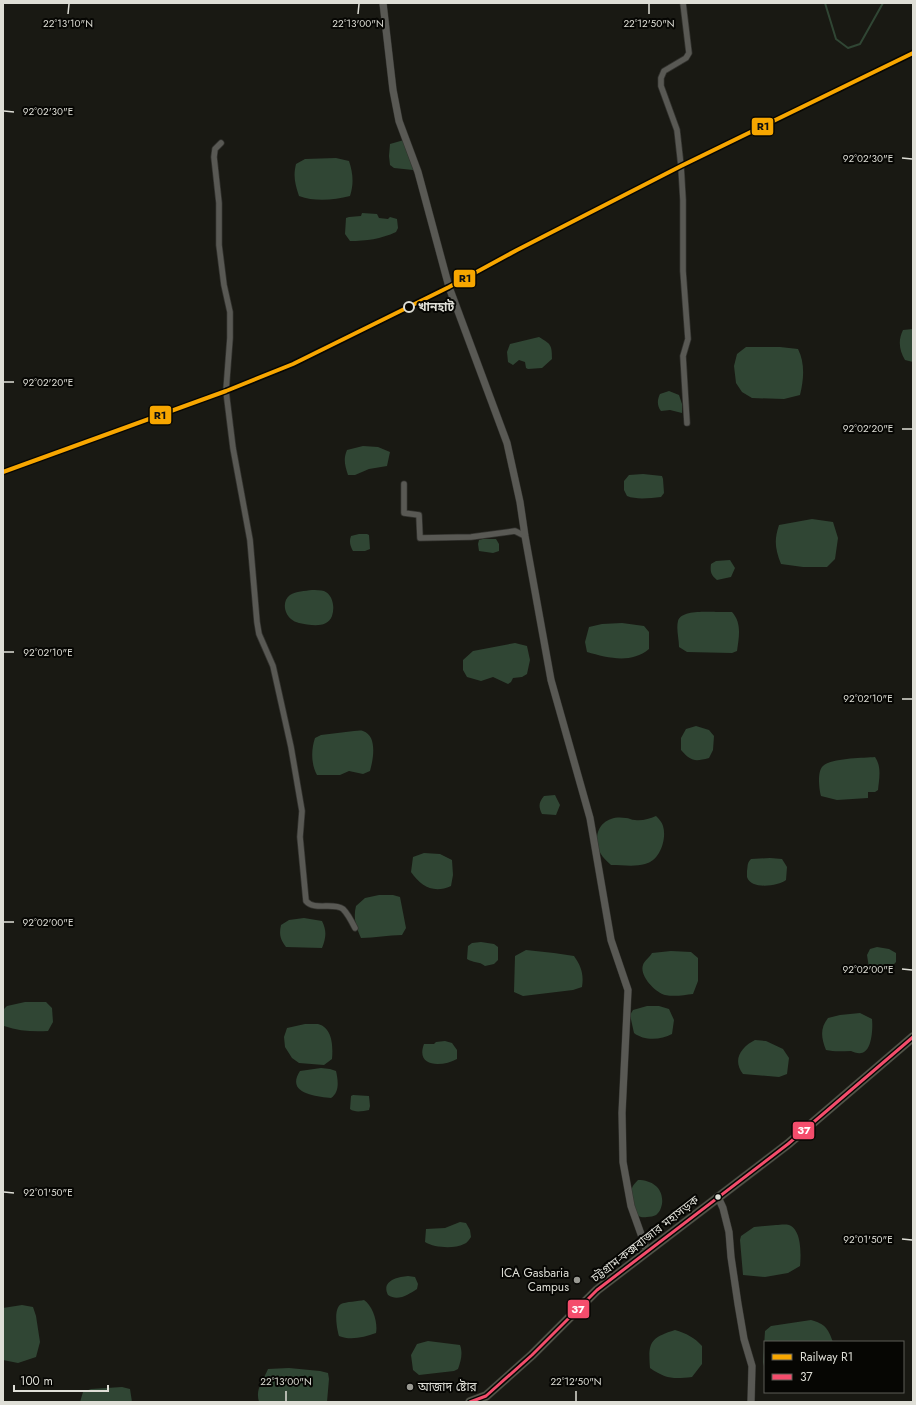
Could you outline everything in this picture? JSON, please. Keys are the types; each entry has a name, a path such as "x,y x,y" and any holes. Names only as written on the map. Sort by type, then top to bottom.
{"highway":[{"name":"চট্টগ্রাম-কক্সবাজার মহাসড়ক","path":"470,1402 486,1396 532,1355 597,1290 788,1144 913,1037"}],"street":[{"path":"383,3 392,90 399,121 418,172 449,286 506,442 520,502 551,680 590,818 610,940 628,990 622,1113 623,1162 631,1206 647,1251"},
{"path":"683,3 689,53 686,58 664,71 661,78 661,86 677,130 681,166 683,200 683,271 688,339 683,356 687,423"},
{"path":"221,143 215,149 214,157 218,203 219,245 224,285 230,312 230,338 226,391 232,442 250,540 259,634 273,666 292,747 302,811 300,837 306,901 308,904 312,905 340,908 348,916 355,928"},
{"path":"404,484 404,513 419,515 420,538 472,537 515,531 525,536"},
{"path":"718,1197 723,1208 728,1232 730,1257 740,1318 744,1339 752,1366 751,1402"}],"shaded area":[{"path":"404,140 415,165 413,170 394,168 390,165 390,144"},
{"path":"336,158 349,161 352,178 350,196 324,200 299,196 295,180 296,164 305,159"},
{"path":"362,213 377,214 379,218 388,219 390,217 397,219 398,228 396,232 379,238 350,241 345,234 346,218 361,216"},
{"path":"913,329 913,362 905,360 900,349 900,341 903,330"},
{"path":"539,337 550,345 552,351 552,359 542,368 528,369 526,368 525,362 519,360 513,365 508,362 507,352 510,344"},
{"path":"746,347 780,347 798,349 802,360 803,371 800,395 784,399 752,398 742,392 736,383 734,366 737,354"},
{"path":"669,391 679,395 682,404 682,413 670,410 661,411 658,398 660,394"},
{"path":"363,446 378,447 390,452 387,466 369,469 355,475 348,475 345,462 347,450"},
{"path":"643,474 662,476 664,493 661,497 639,498 627,496 624,490 624,481 629,475"},
{"path":"812,519 833,522 838,538 835,559 827,567 803,567 781,564 777,554 776,544 776,535 779,525"},
{"path":"359,534 369,535 370,549 365,551 353,551 350,544 351,536"},
{"path":"496,539 499,544 499,551 493,553 479,551 479,540"},
{"path":"730,560 735,568 731,577 717,580 713,577 711,573 711,564 716,561"},
{"path":"301,591 324,591 331,598 333,609 332,616 326,623 308,625 299,623 293,620 285,610 286,600 290,595"},
{"path":"695,612 732,612 739,625 737,651 732,653 687,652 679,647 677,627 680,617"},
{"path":"622,623 644,626 649,632 649,649 635,657 627,658 611,658 587,652 585,642 589,627 602,624"},
{"path":"515,643 527,646 530,660 527,674 522,677 513,678 508,684 493,677 481,681 467,677 463,670 463,660 473,651"},
{"path":"696,726 709,730 714,736 713,750 709,758 693,760 681,750 681,738 686,729"},
{"path":"360,731 368,734 373,743 370,771 363,774 349,771 340,775 317,775 312,757 315,738 321,735"},
{"path":"875,757 879,765 878,790 875,792 868,792 868,798 837,800 821,796 819,776 821,768 827,763 855,758"},
{"path":"555,795 560,805 556,815 542,814 540,802 542,798 544,796"},
{"path":"656,816 663,825 664,837 661,849 655,859 645,864 628,866 611,865 603,856 598,847 598,833 602,825 610,819 620,817 640,820"},
{"path":"424,853 440,854 452,860 453,875 451,886 433,889 423,885 415,877 411,872 413,857"},
{"path":"770,858 782,859 787,867 786,880 777,884 765,886 754,884 749,881 747,871 750,860"},
{"path":"379,895 393,895 400,897 406,928 402,935 361,938 356,922 356,906 365,898"},
{"path":"304,918 322,921 325,928 325,934 322,948 286,947 281,939 281,925 289,920"},
{"path":"481,942 494,944 498,947 498,960 494,964 485,966 467,959 468,946 472,943"},
{"path":"877,947 889,949 896,953 896,962 884,971 877,971 869,968 867,955 870,949"},
{"path":"526,950 574,956 581,970 583,978 582,987 573,990 523,996 514,992 515,956"},
{"path":"671,951 691,952 698,958 698,981 693,994 676,996 661,994 653,988 643,974 643,965 652,953"},
{"path":"25,1002 46,1002 52,1008 53,1022 48,1031 26,1031 4,1026 3,1010 7,1006"},
{"path":"647,1006 659,1006 669,1009 674,1020 672,1034 663,1038 653,1039 638,1036 634,1033 630,1015 633,1010"},
{"path":"860,1013 872,1019 871,1039 868,1049 861,1053 826,1050 822,1033 825,1022 828,1018"},
{"path":"305,1024 318,1024 327,1029 332,1044 332,1059 324,1065 299,1063 292,1058 285,1047 284,1037 287,1028"},
{"path":"755,1040 766,1041 783,1049 789,1058 787,1074 779,1077 743,1074 738,1064 738,1059 742,1050"},
{"path":"445,1041 452,1043 457,1050 457,1059 451,1062 432,1064 423,1058 422,1052 424,1044 434,1044 436,1042"},
{"path":"321,1068 336,1071 338,1082 337,1089 336,1093 331,1098 311,1095 300,1089 297,1085 296,1079 300,1071"},
{"path":"351,1096 369,1096 369,1110 357,1111 350,1109"},
{"path":"638,1180 643,1180 653,1184 659,1190 662,1204 656,1215 651,1217 640,1217 636,1213 633,1206 632,1187"},
{"path":"460,1222 466,1223 470,1230 471,1237 465,1244 455,1247 444,1247 434,1246 425,1242 426,1229 445,1228"},
{"path":"789,1225 793,1228 798,1237 801,1256 800,1266 788,1273 765,1277 743,1275 740,1240 741,1236 754,1227"},
{"path":"399,1277 415,1277 418,1284 417,1289 407,1295 396,1298 388,1295 386,1290 388,1283"},
{"path":"364,1300 370,1306 374,1315 376,1333 353,1338 339,1336 336,1314 341,1304"},
{"path":"22,1305 33,1307 36,1316 40,1342 36,1357 18,1363 3,1360 3,1308"},
{"path":"811,1320 823,1325 833,1341 764,1341 765,1331 771,1326"},
{"path":"675,1330 690,1336 702,1346 702,1364 692,1377 680,1378 665,1376 650,1368 650,1347 652,1342 660,1336"},
{"path":"428,1341 460,1345 461,1357 458,1369 454,1371 419,1375 413,1370 411,1355 417,1344"},
{"path":"289,1368 328,1373 329,1379 327,1402 259,1402 258,1393 260,1385 268,1369"},
{"path":"122,1387 130,1389 132,1402 80,1402 83,1392 91,1389"}],"waterway":[{"path":"825,3 836,39 848,48 860,44 883,3"}],"rail line":[{"name":"R1","path":"3,472 226,391 293,364 449,287 517,250 681,166 913,53"}],"transit line":[{"name":"37","path":"470,1402 486,1396 532,1355 597,1290 788,1144 913,1037"}],"place":[{"name":"খানহাট","path":"409,307"},
{"name":"ICA Gasbaria Campus","path":"577,1280"},
{"name":"আজাদ ষ্টোর","path":"410,1387"}]}
